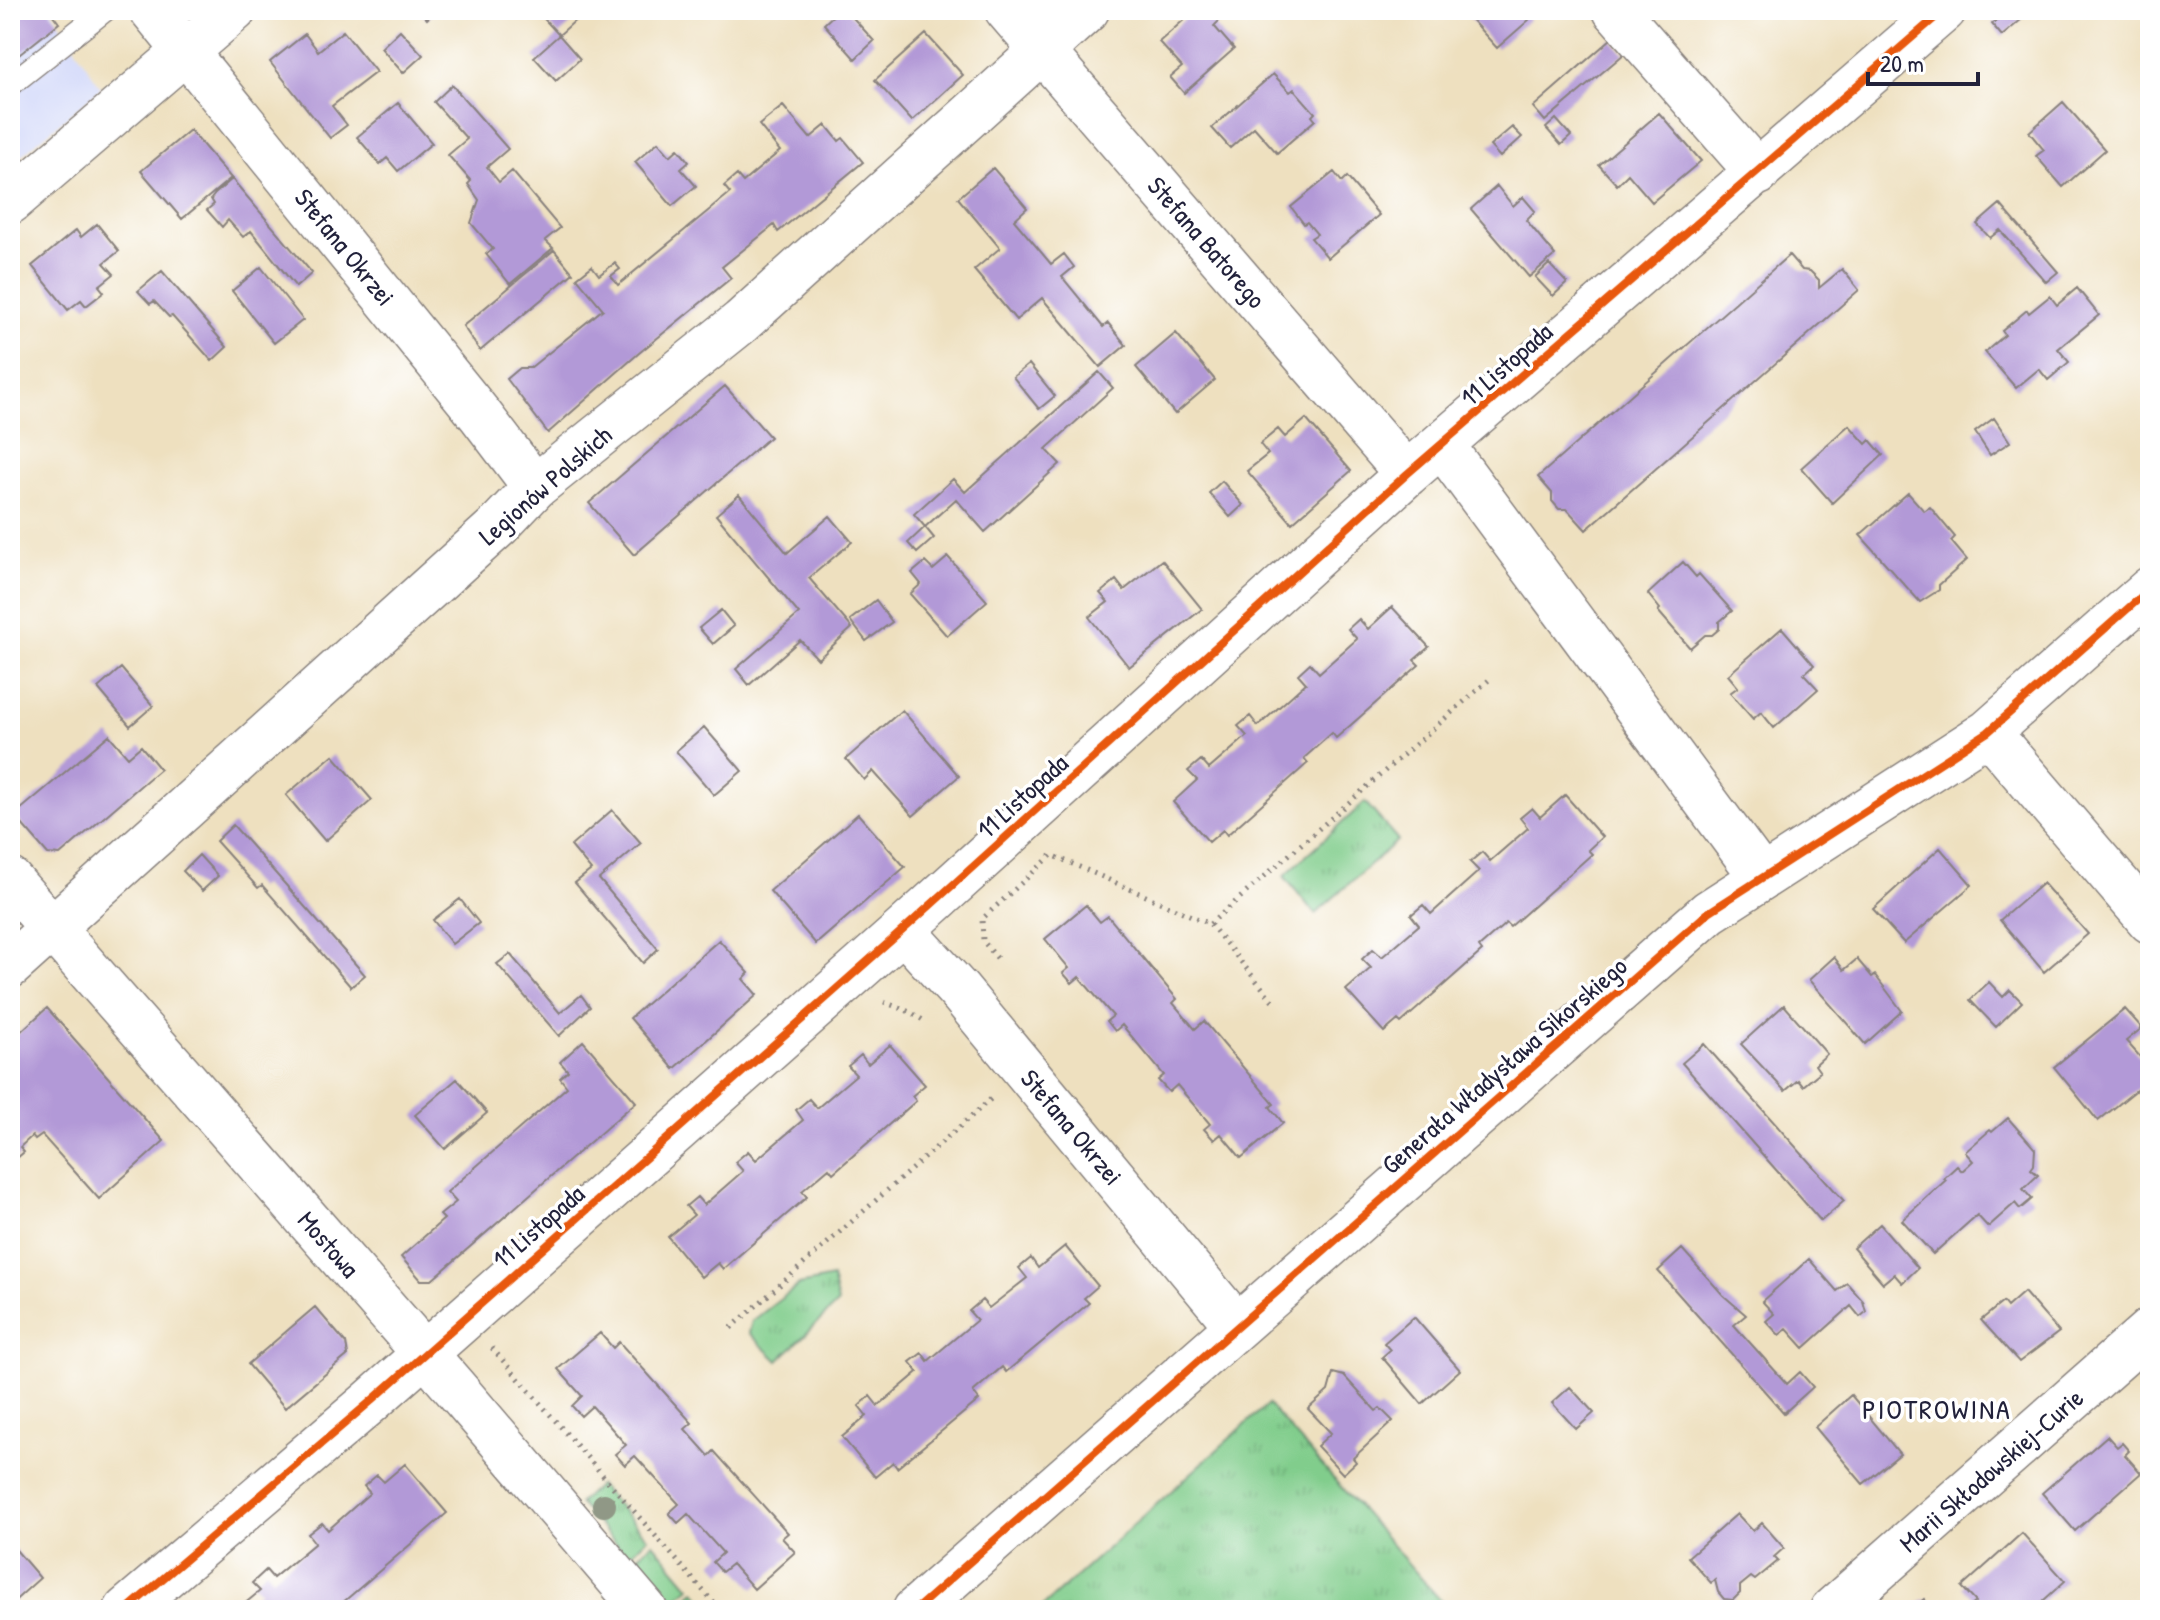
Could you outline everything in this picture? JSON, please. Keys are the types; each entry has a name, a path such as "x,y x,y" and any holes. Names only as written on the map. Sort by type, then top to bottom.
{"street":[{"name":"Stefana Okrzei","path":"152,10 535,487"},
{"path":"10,202 234,10"},
{"name":"Stefana Batorego","path":"1007,10 1407,474"},
{"name":"Legionów Polskich","path":"10,966 498,526 535,487 741,322 1087,10"},
{"path":"1615,10 1758,173"},
{"name":"11 Listopada","path":"126,1610 370,1402 903,930 1407,474 1944,10"},
{"path":"1442,445 1761,876"},
{"name":"Generała Władysława Sikorskiego","path":"915,1610 1709,912 1988,732 2150,589"},
{"path":"1988,732 2150,921"},
{"name":"Mostowa","path":"10,880 645,1610"},
{"name":"Stefana Okrzei","path":"903,930 960,992 1237,1326"},
{"name":"Marii Skłodowskiej-Curie","path":"1832,1610 2150,1330"}],"lane":[{"path":"10,85 105,10"}],"path":[{"path":"1210,924 1490,679"},
{"path":"997,958 983,941 982,919 1052,855 1210,924 1273,1001"},
{"path":"731,1328 992,1098"},
{"path":"491,1346 720,1610"}],"shaded area":[{"path":"10,10 51,10 101,88 10,165"}],"green space":[{"path":"1365,802 1398,840 1315,914 1284,876"},
{"path":"832,1278 838,1303 778,1361 749,1333 752,1321 799,1285"},
{"path":"1268,1404 1449,1610 1039,1610"},
{"path":"599,1485 648,1538 628,1557 579,1503"},
{"path":"653,1543 690,1587 669,1605 631,1562"},
{"path":"695,1591 712,1610 673,1610"}],"building":[{"path":"10,10 49,10 59,23 10,62"},
{"path":"419,10 437,10 427,19"},
{"path":"536,10 571,10 578,18 559,35"},
{"path":"839,10 846,10 874,41 855,59 824,24"},
{"path":"1195,10 1211,10 1220,20 1214,26 1234,49 1184,93 1170,77 1182,67 1159,42"},
{"path":"1469,10 1521,10 1529,20 1497,48 1466,14"},
{"path":"2008,10 2014,10 2022,19 2002,36 1992,24"},
{"path":"400,30 423,55 403,73 381,48"},
{"path":"343,31 376,72 332,106 347,125 330,138 270,62 305,34 318,51"},
{"path":"926,34 963,75 912,121 875,80"},
{"path":"559,35 580,59 556,81 534,57"},
{"path":"1611,39 1624,54 1545,121 1533,107"},
{"path":"1273,74 1290,92 1294,89 1315,113 1312,116 1315,120 1277,153 1254,127 1230,148 1212,128"},
{"path":"452,85 508,149 487,167 499,182 512,171 560,228 545,240 553,248 510,284 486,254 493,249 471,223 479,200 468,184 471,181 448,155 467,139 434,102"},
{"path":"2063,102 2105,150 2063,187 2036,156 2044,150 2029,132"},
{"path":"398,103 432,143 398,171 387,158 380,164 357,137"},
{"path":"783,106 810,138 826,125 839,141 843,138 863,162 778,232 774,225 722,267 731,278 548,433 507,379 520,368 530,368 603,309 577,278 592,266 599,275 615,263 620,269 611,276 618,285 730,193 724,186 737,175 743,182 780,151 759,125"},
{"path":"1659,113 1701,161 1652,202 1628,174 1617,185 1599,165"},
{"path":"1556,119 1571,136 1561,145 1546,128"},
{"path":"1512,127 1522,137 1500,157 1490,146"},
{"path":"190,130 231,178 182,219 141,171"},
{"path":"658,142 670,156 678,149 689,162 681,169 696,186 672,206 635,162"},
{"path":"993,168 1027,208 1014,220 1051,264 1064,254 1074,267 1062,277 1103,327 1108,323 1126,345 1100,367 1042,298 1016,320 974,270 1000,248 958,198"},
{"path":"1334,172 1342,182 1347,177 1379,215 1328,258 1311,238 1317,234 1307,222 1304,224 1291,207"},
{"path":"232,179 312,273 296,287 251,231 243,237 228,220 222,227 207,210 214,204 211,199 215,194"},
{"path":"1497,186 1513,206 1523,197 1535,211 1526,220 1555,255 1529,277 1471,209"},
{"path":"2000,204 2058,272 2046,282 2000,230 1990,238 1977,224"},
{"path":"97,224 119,251 104,263 114,274 99,286 104,292 86,306 81,300 68,310 32,266 76,230 81,237"},
{"path":"554,250 573,273 480,351 463,326"},
{"path":"1789,255 1802,270 1810,271 1819,280 1819,288 1842,269 1859,290 1586,530 1567,509 1559,509 1552,501 1552,493 1538,477"},
{"path":"1549,264 1567,283 1553,296 1535,277"},
{"path":"261,267 303,320 274,343 232,291"},
{"path":"162,271 227,347 212,361 172,316 169,317 154,301 150,304 138,291"},
{"path":"2077,288 2099,315 2058,349 2069,362 2048,380 2039,369 2016,388 1985,352 2005,335 2002,331 2027,310 2029,313 2050,296 2057,305"},
{"path":"1176,333 1215,380 1175,414 1136,367"},
{"path":"1029,364 1055,396 1039,409 1013,377"},
{"path":"1099,372 1113,388 1046,449 1060,464 985,532 956,499 925,527 914,514 953,479 965,492"},
{"path":"725,386 770,437 634,555 589,503"},
{"path":"1994,418 2010,442 1990,455 1975,432"},
{"path":"1306,419 1351,471 1292,523 1247,471 1268,454 1260,444 1278,429 1285,437"},
{"path":"1849,425 1866,444 1870,440 1883,455 1832,503 1801,468"},
{"path":"1222,481 1243,505 1230,517 1209,493"},
{"path":"1908,493 1924,511 1930,507 1955,537 1951,541 1967,560 1939,585 1939,590 1920,602 1860,535"},
{"path":"739,495 787,553 830,516 852,542 809,578 852,628 818,659 800,640 749,685 736,669 799,614 716,515"},
{"path":"925,527 934,538 917,553 908,543"},
{"path":"948,557 987,601 947,636 910,594 921,584 912,573 925,562 933,570"},
{"path":"1162,560 1202,609 1129,667 1089,617 1108,602 1100,593 1116,580 1124,590"},
{"path":"1683,562 1696,577 1699,574 1732,611 1719,622 1719,629 1712,635 1705,635 1690,648 1658,611 1660,609 1648,594"},
{"path":"876,600 892,622 866,641 850,620"},
{"path":"1392,607 1429,647 1414,660 1419,665 1336,738 1332,733 1304,758 1308,763 1227,835 1223,830 1209,842 1173,802 1197,780 1188,771 1201,760 1209,769 1247,736 1238,726 1250,716 1258,726 1306,683 1298,674 1310,663 1319,673 1357,639 1348,629 1359,619 1368,629"},
{"path":"721,610 734,626 713,644 699,628"},
{"path":"1782,628 1814,665 1804,674 1818,689 1774,728 1761,712 1753,719 1730,693 1738,687 1728,675"},
{"path":"121,668 153,706 130,726 98,688"},
{"path":"902,710 959,776 913,816 873,771 864,780 846,759"},
{"path":"704,727 742,771 714,795 676,751"},
{"path":"109,735 128,757 141,746 160,769 60,855 48,854 14,815"},
{"path":"333,755 372,800 325,841 286,795"},
{"path":"1565,795 1602,837 1588,850 1592,854 1510,927 1506,923 1479,947 1482,951 1401,1023 1398,1020 1384,1032 1346,990 1371,968 1362,959 1373,949 1382,957 1419,925 1411,915 1423,905 1431,914 1479,871 1470,862 1482,852 1490,861 1528,828 1520,818 1532,808 1540,817"},
{"path":"612,810 641,843 599,879 658,949 643,963 575,883 591,870 571,846"},
{"path":"858,814 905,867 816,944 770,891"},
{"path":"233,825 365,975 351,987 262,885 258,888 216,841"},
{"path":"1940,848 1972,885 1904,943 1873,909"},
{"path":"199,855 218,876 202,891 183,871"},
{"path":"2043,883 2088,934 2044,972 2000,920"},
{"path":"460,899 479,923 452,944 433,920"},
{"path":"1086,905 1100,922 1108,916 1177,999 1173,1003 1195,1029 1204,1021 1274,1104 1270,1107 1283,1123 1241,1158 1221,1134 1214,1140 1204,1129 1210,1124 1177,1085 1169,1092 1158,1080 1164,1075 1122,1025 1115,1031 1107,1021 1113,1016 1079,977 1072,983 1063,973 1069,968 1045,939"},
{"path":"719,940 749,973 743,979 757,995 674,1069 630,1018"},
{"path":"510,954 560,1013 581,995 590,1007 559,1036 497,964"},
{"path":"1834,957 1844,970 1857,959 1872,977 1875,975 1902,1011 1865,1044 1809,980"},
{"path":"1989,982 2003,997 2010,990 2022,1002 1996,1027 1970,1000"},
{"path":"1784,1005 1827,1054 1815,1065 1820,1072 1803,1086 1798,1080 1785,1091 1741,1044"},
{"path":"47,1008 164,1141 99,1199 42,1135 35,1140 32,1136 20,1147 24,1152 10,1164 10,1041"},
{"path":"2125,1009 2142,1028 2126,1041 2150,1068 2150,1079 2098,1121 2054,1067"},
{"path":"583,1041 636,1102 432,1280 421,1280 401,1257 444,1219 440,1215 456,1202 447,1192 567,1087 560,1078 568,1071 560,1062"},
{"path":"1704,1044 1844,1201 1821,1221 1682,1063"},
{"path":"890,1045 925,1085 912,1096 916,1101 833,1173 829,1168 802,1191 807,1197 723,1269 718,1263 701,1277 668,1237 694,1215 686,1206 697,1197 704,1205 743,1171 735,1162 748,1151 756,1160 803,1120 796,1110 809,1099 817,1108 856,1075 848,1066 861,1055 868,1064"},
{"path":"457,1079 487,1113 445,1149 415,1115"},
{"path":"2008,1118 2035,1149 2031,1169 2038,1175 2023,1189 2032,1199 2020,1209 2015,1203 1988,1227 1977,1215 1933,1254 1902,1220 1957,1166 1962,1171 1973,1161 1965,1152"},
{"path":"1880,1224 1918,1268 1902,1283 1894,1274 1883,1283 1853,1248"},
{"path":"1065,1246 1098,1286 1084,1298 1089,1303 1006,1372 1002,1367 973,1392 979,1400 897,1468 893,1462 875,1477 842,1437 867,1416 859,1406 870,1396 878,1406 918,1372 910,1362 922,1353 928,1361 977,1320 969,1311 982,1300 989,1308 1027,1278 1019,1268 1031,1258 1038,1268"},
{"path":"1682,1249 1723,1295 1746,1315 1734,1325 1787,1384 1800,1372 1813,1387 1784,1413 1658,1271"},
{"path":"1809,1259 1837,1291 1847,1283 1863,1301 1866,1312 1860,1317 1851,1306 1804,1348 1787,1329 1779,1335 1766,1321 1774,1314 1762,1301"},
{"path":"2024,1292 2059,1332 2019,1362 1981,1320 2003,1302 2007,1307"},
{"path":"315,1307 346,1343 348,1355 285,1408 248,1364"},
{"path":"1414,1317 1460,1370 1422,1404 1382,1357 1390,1350 1384,1343"},
{"path":"600,1333 613,1348 619,1342 692,1423 685,1429 709,1456 714,1451 788,1533 782,1538 795,1552 754,1589 732,1564 722,1572 713,1562 723,1553 688,1514 678,1523 669,1513 679,1504 635,1456 625,1465 615,1454 626,1445 592,1406 581,1416 572,1406 582,1396 558,1369"},
{"path":"1333,1373 1344,1376 1376,1411 1380,1408 1393,1421 1353,1458 1356,1462 1343,1474 1317,1446 1331,1433 1308,1409 1328,1391"},
{"path":"1570,1387 1594,1413 1576,1429 1552,1403"},
{"path":"1851,1395 1900,1454 1863,1484 1815,1427"},
{"path":"2107,1436 2117,1447 2122,1443 2129,1451 2125,1455 2141,1473 2075,1531 2042,1493"},
{"path":"405,1464 447,1513 334,1610 237,1610 260,1591 252,1583 266,1570 273,1578 315,1543 308,1534 322,1523 328,1530 370,1493 364,1486 377,1475 384,1482"},
{"path":"1737,1514 1753,1531 1762,1523 1784,1548 1774,1557 1778,1561 1755,1580 1751,1577 1740,1586 1740,1593 1733,1600 1724,1599 1718,1592 1715,1580 1711,1583 1688,1557"},
{"path":"2022,1533 2065,1581 2033,1610 1973,1610 1970,1607 1976,1602 1962,1587"},
{"path":"10,1543 40,1578 10,1605"},
{"path":"1924,1599 1934,1610 1911,1610"}],"cycle path":[{"path":"126,1610 370,1402 903,930 1407,474 1944,10"},
{"path":"915,1610 1709,912 1988,732 2150,589"}],"district":[{"name":"PIOTROWINA","path":"1937,1409"}]}
